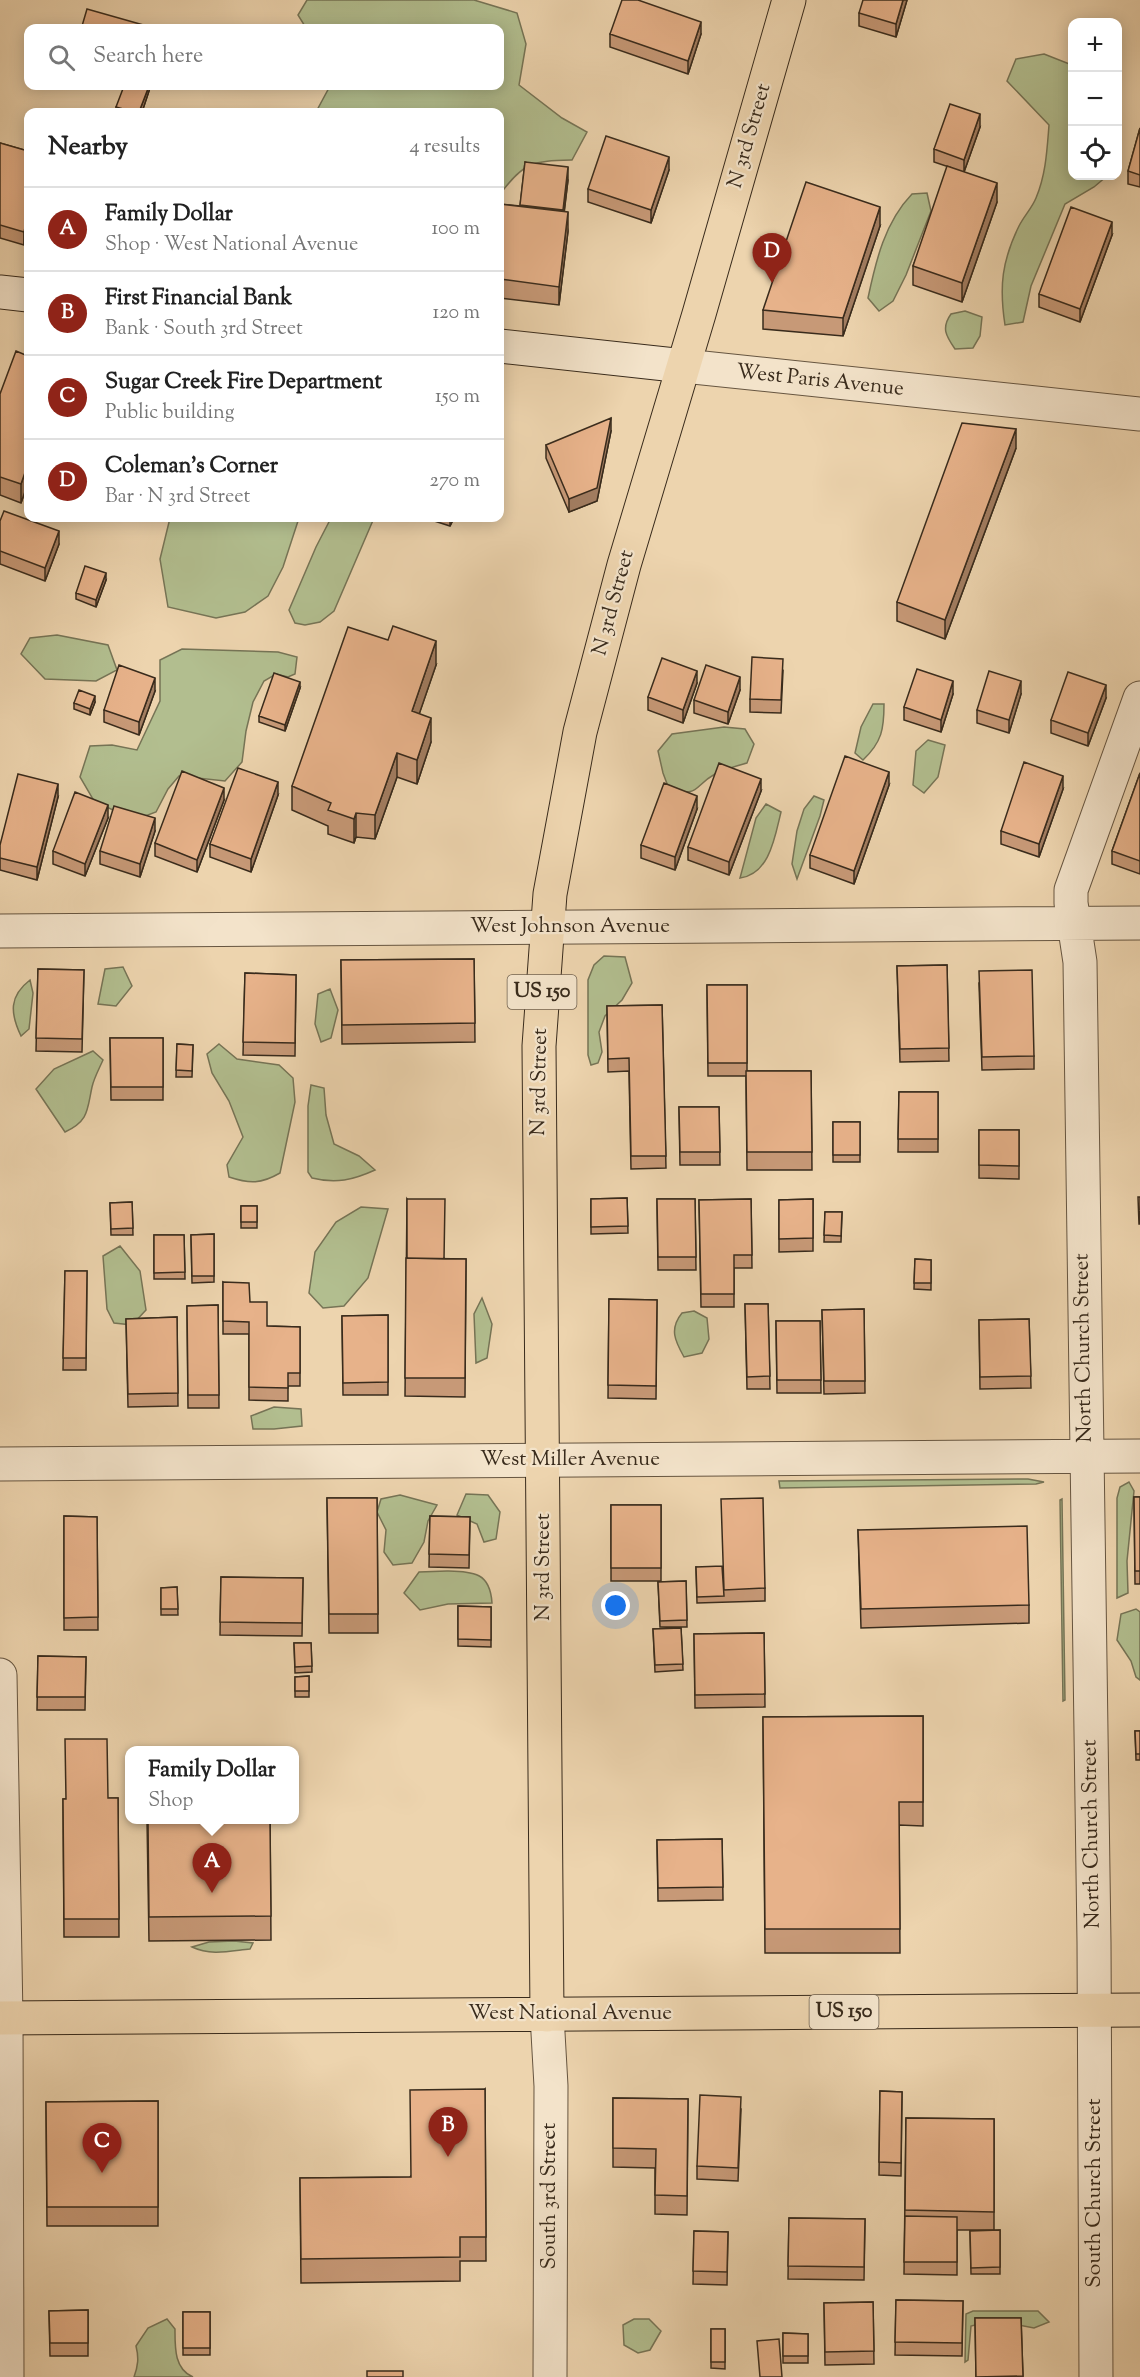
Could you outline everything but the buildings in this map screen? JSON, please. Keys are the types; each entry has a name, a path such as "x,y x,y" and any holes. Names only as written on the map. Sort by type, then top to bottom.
{"main road":[{"name":"N 3rd Street","path":"547,2015 539,1046 550,894 580,732 624,565 684,366 789,0"},
{"name":"West National Avenue","path":"3,2018 1140,2010"}],"street":[{"path":"0,292 24,295"},
{"name":"West Paris Avenue","path":"504,346 1140,414"},
{"name":"North Church Street","path":"1094,2010 1080,962 1071,890 1140,698"},
{"name":"West Johnson Avenue","path":"0,931 1140,923"},
{"name":"West Miller Avenue","path":"0,1464 1140,1456"},
{"path":"0,1675 7,2377"},
{"name":"South Church Street","path":"1094,2010 1096,2377"},
{"name":"South 3rd Street","path":"547,2015 551,2086 550,2377"}],"green space":[{"path":"307,0 474,0 517,13 526,44 519,85 562,118 587,132 572,160 539,162 531,165 516,175 504,189 504,108 318,108 328,90 504,90 504,24 304,24 298,15"},
{"path":"1044,54 1068,63 1068,180 1102,180 1065,204 1031,286 1023,322 1005,325 1002,298 1003,274 1013,239 1034,202 1042,180 1049,125 1007,81 1016,59"},
{"path":"927,193 931,211 906,275 893,301 879,311 868,298 874,270 888,229 912,194"},
{"path":"965,311 982,317 980,336 973,348 955,349 947,336 946,324 951,314"},
{"path":"169,522 298,522 283,567 268,596 245,612 216,618 168,607 160,559"},
{"path":"329,522 372,522 334,611 320,622 305,625 295,623 289,610"},
{"path":"57,635 108,645 117,670 96,681 45,679 21,654 30,638"},
{"path":"182,649 278,652 297,657 295,674 288,677 276,674 264,681 253,702 242,762 225,781 179,776 168,789 156,812 140,818 115,811 94,801 80,777 90,746 112,745 137,750 160,701 160,660"},
{"path":"873,704 884,704 881,735 863,760 855,753 861,727"},
{"path":"724,727 745,729 754,744 747,763 715,774 692,791 669,789 658,751 672,734"},
{"path":"928,740 945,745 938,777 924,793 913,785 916,751"},
{"path":"814,796 824,800 797,879 792,864 797,831 804,809"},
{"path":"766,804 781,812 770,852 758,869 740,878 756,818"},
{"path":"604,956 625,957 632,983 622,1000 605,1016 599,1032 602,1052 598,1063 591,1065 588,1055 588,980 594,965"},
{"path":"123,967 132,986 116,1006 98,1004 105,969"},
{"path":"30,980 33,993 29,1029 21,1036 13,1012 14,1005 18,992"},
{"path":"330,989 338,1010 331,1038 321,1042 315,1024 318,994"},
{"path":"219,1044 237,1059 279,1065 293,1078 295,1102 280,1173 261,1181 249,1182 229,1177 227,1165 243,1137 229,1101 212,1073 207,1054"},
{"path":"93,1051 103,1060 93,1084 86,1114 79,1124 65,1132 36,1089 54,1069"},
{"path":"311,1085 324,1088 326,1115 334,1144 359,1156 375,1170 344,1180 329,1181 312,1178 308,1172 308,1106"},
{"path":"361,1207 388,1209 368,1278 344,1306 323,1308 309,1293 315,1252 336,1222"},
{"path":"120,1246 140,1271 146,1310 132,1325 114,1323 107,1309 103,1256"},
{"path":"482,1298 492,1324 487,1358 476,1363 474,1314"},
{"path":"694,1311 707,1318 709,1339 702,1353 684,1357 676,1340 676,1324 682,1313"},
{"path":"274,1407 301,1409 302,1426 253,1429 251,1416"},
{"path":"1028,1479 1044,1482 1036,1484 780,1488 779,1481"},
{"path":"1129,1482 1134,1491 1127,1561 1128,1593 1117,1598 1117,1498 1120,1487"},
{"path":"466,1494 488,1495 500,1512 496,1539 484,1542 477,1524 457,1515"},
{"path":"400,1495 437,1505 428,1521 424,1542 412,1563 393,1565 384,1552 386,1530 377,1512 381,1499"},
{"path":"1062,1499 1065,1700 1063,1701 1060,1500"},
{"path":"419,1572 473,1573 479,1576 488,1585 492,1603 448,1604 420,1610 404,1593"},
{"path":"1136,1609 1140,1612 1140,1680 1136,1677 1131,1661 1117,1640 1121,1614"},
{"path":"209,1942 253,1943 250,1949 221,1952 192,1947"},
{"path":"973,2311 1038,2311 1049,2322 1034,2328 1008,2323 983,2323 971,2326 968,2360 965,2362 966,2314"},
{"path":"167,2319 175,2329 179,2363 182,2369 193,2377 134,2377 138,2362 136,2346 148,2328"},
{"path":"634,2319 649,2319 661,2331 650,2350 638,2353 624,2345 623,2325"}],"place":[{"name":"Coleman's Corner","path":"772,283"},
{"name":"Family Dollar","path":"212,1893"},
{"name":"First Financial Bank","path":"448,2157"},
{"name":"Sugar Creek Fire Department","path":"102,2173"}]}
